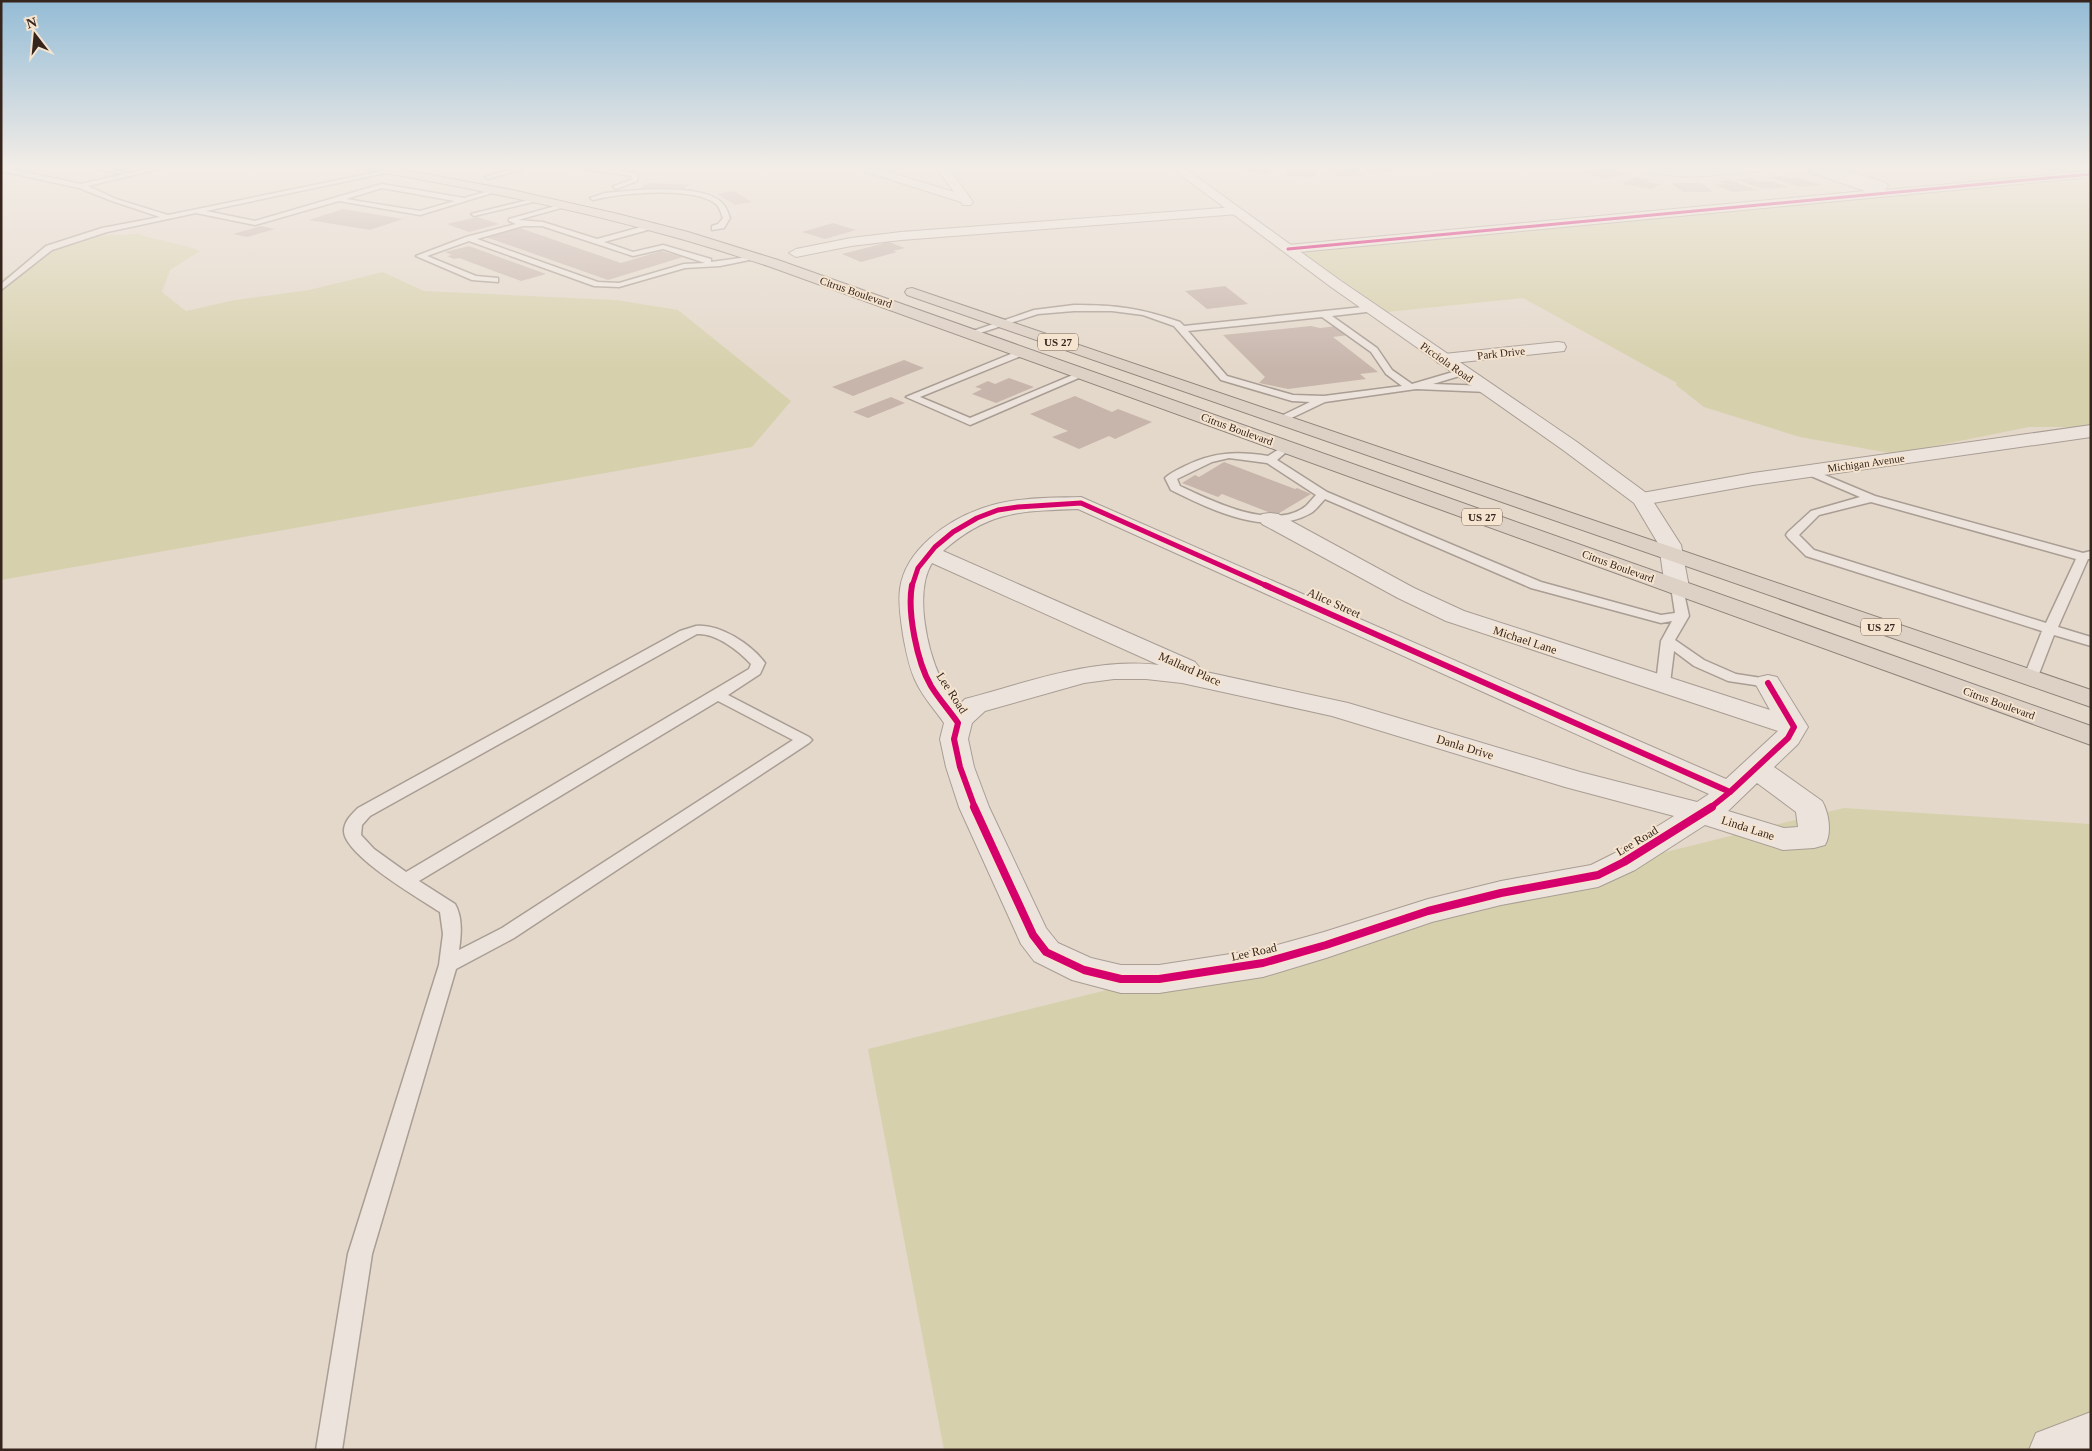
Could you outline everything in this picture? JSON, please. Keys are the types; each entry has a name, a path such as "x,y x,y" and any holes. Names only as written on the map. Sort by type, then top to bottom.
{"highway":[{"name":"Citrus Boulevard","path":"680,235 755,258 971,333 2091,736"},
{"path":"705,235 764,251 796,253"},
{"name":"Citrus Boulevard","path":"779,247 824,262"},
{"name":"Citrus Boulevard","path":"755,258 795,260 943,303 2091,699"}],"street":[{"path":"796,253 851,242 934,235"},
{"name":"Picciola Road","path":"1269,235 1642,500 1670,545 1677,587"},
{"path":"1288,249 1442,235"},
{"name":"Park Drive","path":"1444,359 1558,347"},
{"name":"Michigan Avenue","path":"1642,500 1753,479 2091,431"},
{"name":"Alice Street","path":"928,553 956,530 981,516 997,510 1080,503 1730,792"},
{"name":"Michael Lane","path":"1270,519 1406,593 1456,616 1527,641 1794,726"},
{"name":"Mallard Place","path":"928,553 1226,685"},
{"name":"Lee Road","path":"928,553 913,579 909,605 919,654 928,681 958,723 954,739 960,767 974,807 1033,935 1046,952 1084,970 1121,978 1159,979 1263,963 1428,912 1500,893 1598,875 1624,862 1704,814 1788,738 1794,726"},
{"name":"Mallard Place","path":"958,723 964,714 975,705 1082,676 1114,671 1146,671 1182,675 1226,685"},
{"path":"1768,683 1794,726"},
{"name":"Danla Drive","path":"1226,685 1338,709 1574,780 1704,814"},
{"name":"Linda Lane","path":"1704,814 1783,839 1814,837 1811,808 1755,768"},
{"path":"2052,1450 2091,1436"}],"lane":[{"path":"1,288 49,248 90,235"},
{"path":"484,235 420,256 475,278 495,280"},
{"path":"575,235 633,254 663,247 720,264"},
{"path":"596,242 622,235"},
{"path":"469,239 597,284 619,285 684,266 720,264 755,258"},
{"path":"971,333 1037,312 1074,308 1112,308 1145,313 1177,324 1224,378 1292,398 1324,399 1412,387 1463,372"},
{"path":"1181,329 1372,309"},
{"path":"1324,314 1374,350 1389,372 1412,387 1488,389"},
{"path":"1024,352 911,397 970,422 1083,374"},
{"path":"1283,419 1324,399"},
{"path":"1270,460 1288,447"},
{"path":"1323,494 1317,502 1291,518 1260,519 1219,509 1175,488 1171,478 1216,456 1240,454 1270,460 1284,472 1323,494 1536,585 1661,619 1682,616"},
{"path":"1808,471 1871,498 2087,556 2050,629 2030,679"},
{"path":"1871,498 1815,513 1792,535 1810,553 2091,642"},
{"path":"1663,683 1668,641 1682,616 1677,587"},
{"path":"329,1450 360,1254 448,965 452,934 449,908 372,858 357,843 353,833 354,822 364,812 685,634 698,630 714,632 752,656 758,663 755,671 717,695 407,880"},
{"path":"1668,641 1699,663 1732,678 1768,683"},
{"path":"448,965 508,933 804,740 717,695"}],"shaded area":[{"path":"142,235 200,251 170,270 162,292 186,311 235,300 309,290 383,272 424,291 616,300 678,310 791,401 752,447 1,580 1,280 55,243 87,236"},
{"path":"1394,235 2091,235 2091,427 2029,427 1895,454 1800,437 1704,407 1676,385 1677,383 1523,298 1387,312 1291,244"},
{"path":"1844,808 2091,824 2091,1450 944,1450 868,1049"}],"building":[{"path":"236,235 255,235 247,237"},
{"path":"495,235 539,235 621,263 661,251 683,257 608,280 486,237"},
{"path":"811,235 840,235 825,239"},
{"path":"889,242 905,248 861,262 842,254"},
{"path":"469,246 546,274 521,281 459,258 454,259 447,256 452,255 445,252"},
{"path":"1225,286 1248,304 1207,309 1185,291"},
{"path":"1311,326 1320,328 1337,326 1349,335 1333,337 1378,372 1360,374 1366,379 1288,389 1259,383 1265,377 1223,335"},
{"path":"904,360 924,368 853,396 832,387"},
{"path":"1009,378 1034,387 996,403 972,394 982,389 975,387 988,381 995,384"},
{"path":"1075,396 1112,412 1118,409 1152,422 1115,439 1109,436 1079,449 1052,437 1068,431 1030,414"},
{"path":"891,397 905,403 868,418 853,412"},
{"path":"1224,462 1311,494 1276,515 1222,494 1218,497 1182,483 1195,475 1199,477"}],"cycle path":[{"path":"1288,249 1441,235"},
{"path":"1730,792 1081,503 1018,507 998,510 977,518 947,536 935,547 925,557 914,578 911,590 912,616 923,668 934,691 958,723 954,739 960,767 974,807 1033,935 1046,952 1084,970 1121,979 1159,979 1263,963 1326,945 1428,911 1501,893 1598,875 1624,862 1718,803 1788,738 1794,727 1768,683"}]}
